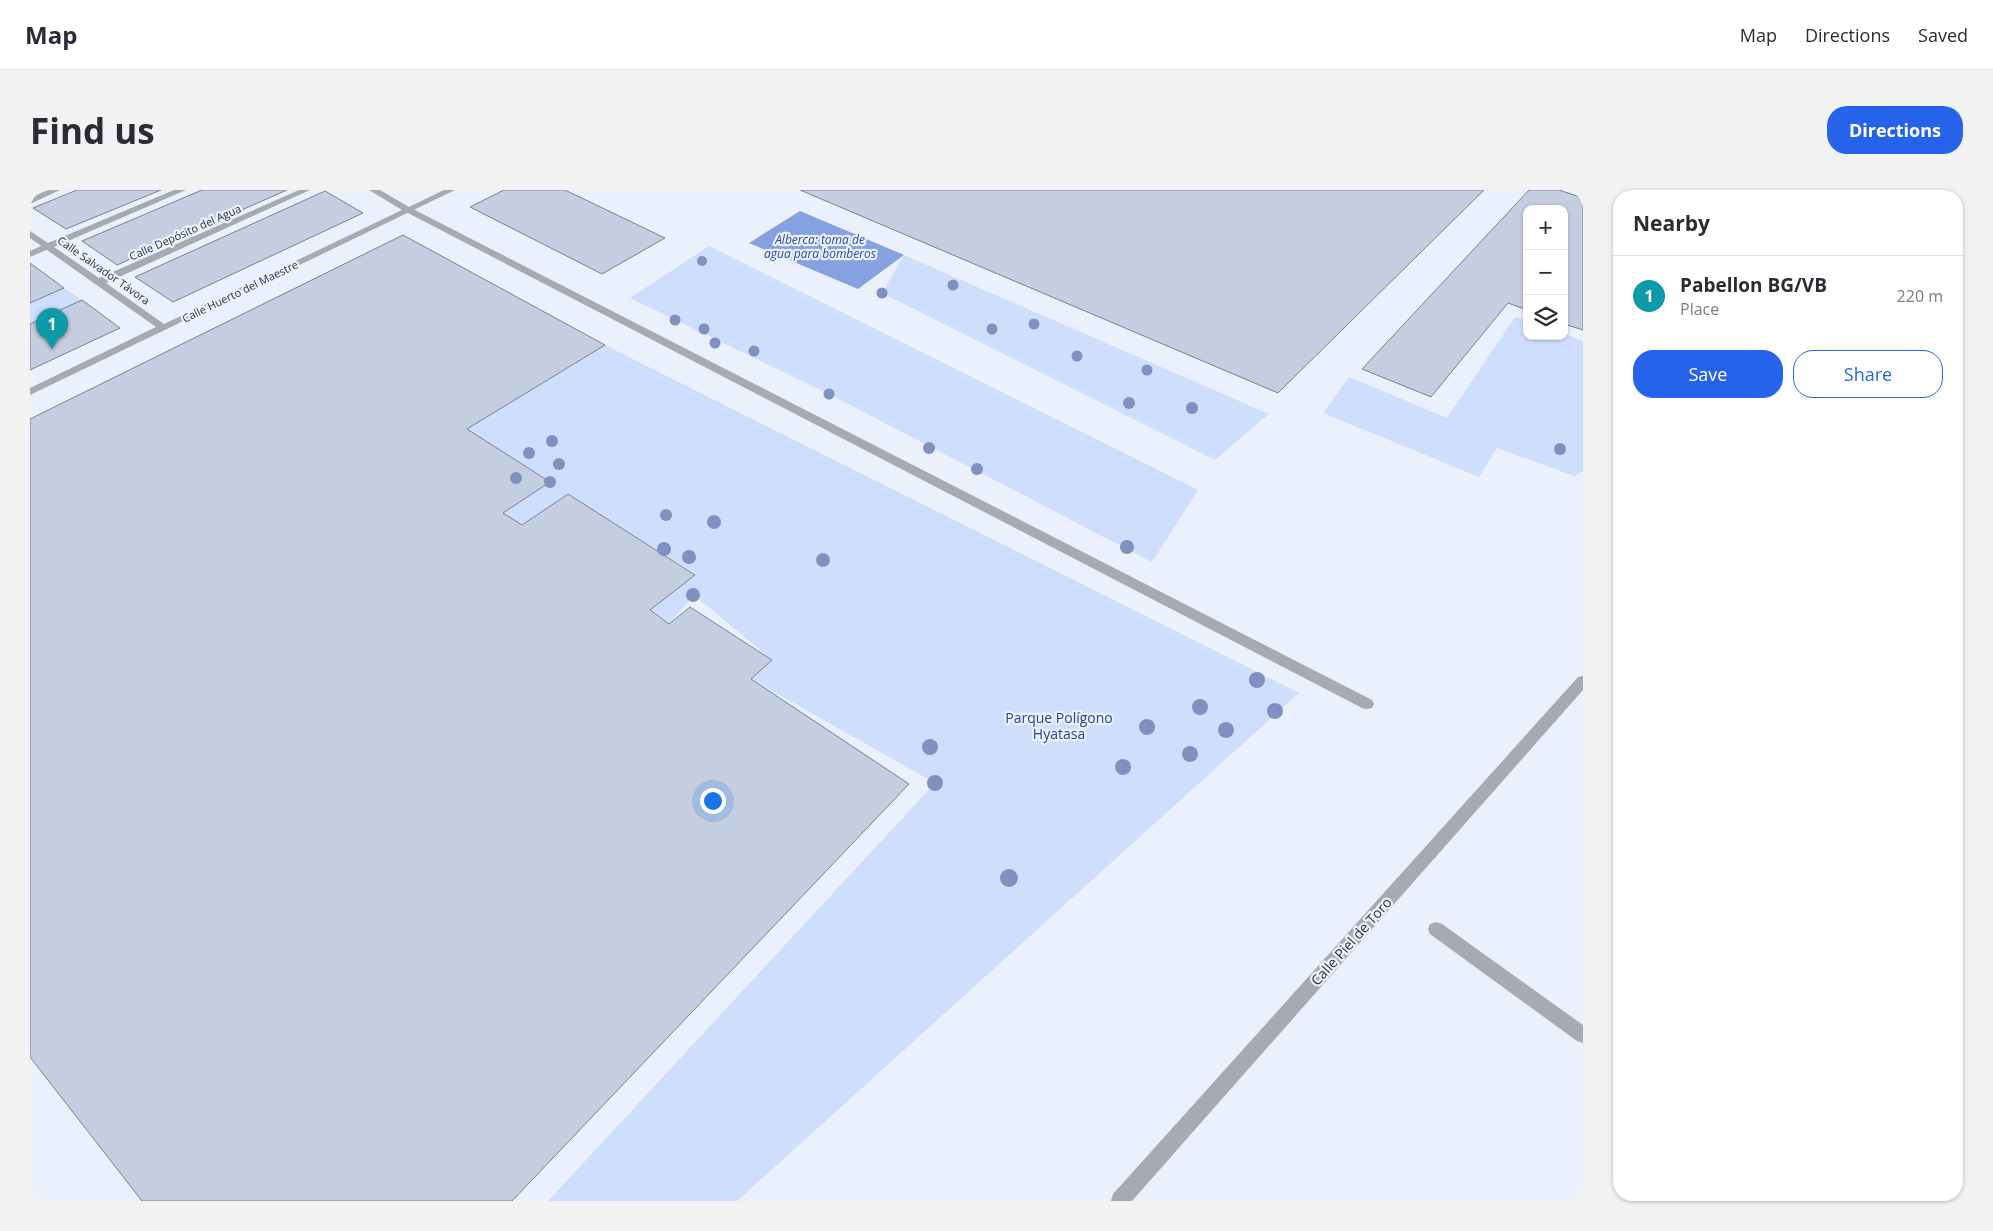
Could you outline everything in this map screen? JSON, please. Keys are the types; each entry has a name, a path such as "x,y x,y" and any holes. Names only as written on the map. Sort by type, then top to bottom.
{"street":[{"path":"30,201 56,190"},
{"path":"30,254 182,190"},
{"name":"Calle Depósito del Agua","path":"99,282 306,190"},
{"path":"374,190 409,210"},
{"name":"Calle Huerto del Maestre","path":"30,392 451,190"},
{"name":"Calle Salvador Távora","path":"30,234 164,328"},
{"name":"Calle Piel de Toro","path":"1120,1201 1583,681"},
{"path":"1436,929 1583,1035"}],"lane":[{"path":"409,210 1367,704"}],"green space":[{"path":"709,246 1198,490 1152,562 829,394 630,298"},
{"path":"904,255 1269,414 1215,460 882,293"},
{"path":"30,263 120,328 30,370"},
{"path":"1515,317 1523,320 1523,340 1568,340 1568,335 1583,341 1583,471 1574,476 1497,448 1479,477 1323,413 1349,377 1447,418"},
{"name":"Parque Polígono Hyatasa","path":"605,345 1299,693 737,1201 548,1201 935,783 751,679 772,660 694,595 669,624 650,610 695,574 568,494 522,525 503,513 549,482 467,429"}],"water":[{"name":"Alberca: toma de agua para bomberos","path":"800,211 904,255 858,289 749,243"}],"building":[{"path":"77,190 161,190 66,229 33,208"},
{"path":"202,190 287,190 117,265 82,241"},
{"path":"504,190 565,190 665,238 602,274 470,207"},
{"path":"800,190 1484,190 1278,393"},
{"path":"1529,190 1559,190 1583,198 1583,330 1568,325 1568,205 1523,205 1523,309 1508,303 1431,397 1362,369"},
{"path":"325,191 363,213 173,302 135,277"},
{"path":"403,235 605,345 467,429 550,482 503,513 522,525 568,494 695,575 650,610 669,624 690,607 772,660 751,679 909,784 512,1201 142,1201 30,1057 30,419"},
{"path":"30,263 64,288 30,303"},
{"path":"82,300 120,328 30,370 30,324"}],"place":[{"name":"Pabellon BG/VB","path":"52,349"}]}
